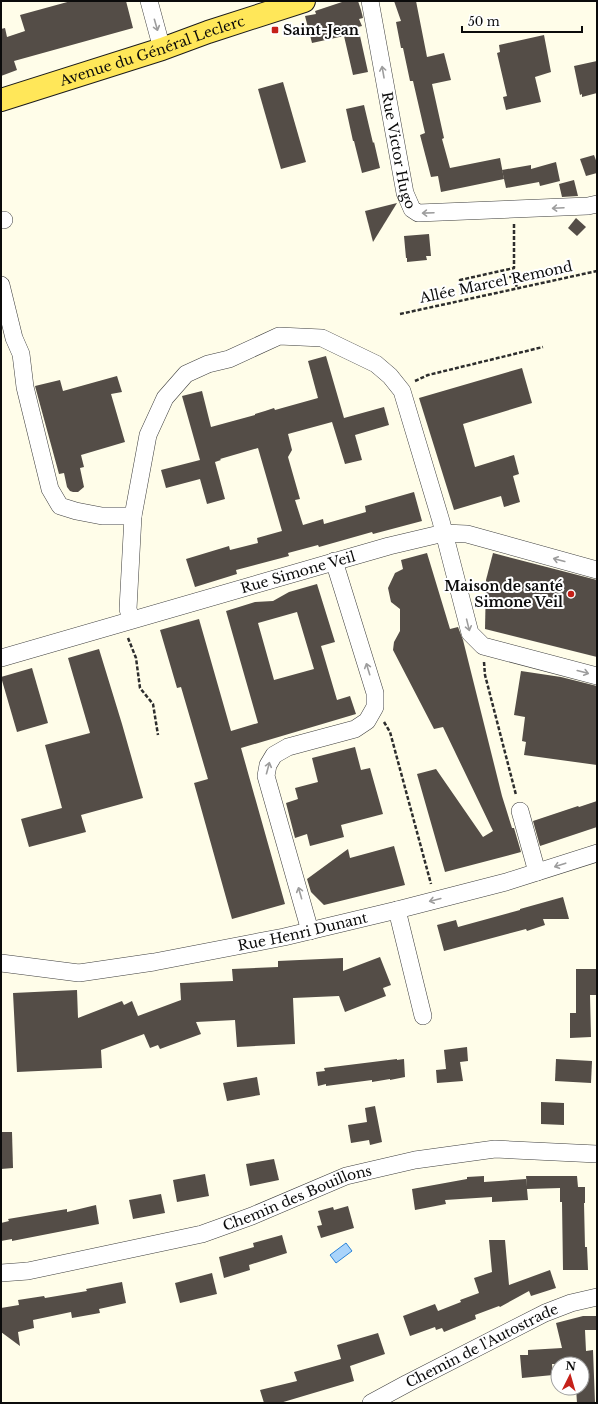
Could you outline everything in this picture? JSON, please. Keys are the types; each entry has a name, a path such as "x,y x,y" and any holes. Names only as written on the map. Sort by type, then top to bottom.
{"main road":[{"name":"Avenue du Général Leclerc","path":"1,100 162,49 208,32 304,1"}],"street":[{"path":"149,1 162,49"},
{"name":"Rue Victor Hugo","path":"370,1 405,194 412,209 418,213 514,210 588,206 597,204"},
{"path":"1,285 14,338 21,354 25,387 50,489 60,506 66,508 102,516 133,516"},
{"path":"126,621 133,516 148,436 165,398 186,374 208,364 229,359 279,336 322,338 376,364 390,376 402,391 444,533 470,633 483,646 597,676"},
{"name":"Rue Simone Veil","path":"1,658 334,561 444,533 467,534 597,570"},
{"path":"310,931 266,776 268,765 274,755 288,747 355,729 367,721 375,707 375,693 334,561"},
{"path":"520,811 537,872"},
{"name":"Rue Henri Dunant","path":"1,963 79,973 130,966 310,931 397,910 506,882 597,853"},
{"path":"397,910 423,1016"},
{"name":"Chemin des Bouillons","path":"1,1273 28,1271 202,1234 252,1216 346,1176 415,1160 495,1149 597,1154"},
{"name":"Chemin de l'Autostrade","path":"371,1403 546,1313 571,1302 597,1297"}],"path":[{"path":"514,210 514,268 460,280 462,288 514,276 517,288"},
{"name":"Allée Marcel Remond","path":"400,314 597,271"},
{"path":"402,391 416,379 428,375 543,347"},
{"path":"126,621 136,658 140,688 154,704 158,735"},
{"path":"483,646 484,675 520,811"},
{"path":"375,707 390,732 434,900"}],"water":[{"path":"346,1243 352,1251 336,1263 330,1255"}],"building":[{"path":"71,1 126,1 133,28 14,61 17,70 1,76 1,29 5,28 7,37 25,31 20,15"},
{"path":"345,1 358,1 361,10 363,18 359,19 362,26 358,27 368,72 353,75 344,36 312,43 305,16 316,14 315,11"},
{"path":"394,1 416,1 427,57 444,53 451,80 432,84 444,138 442,139 450,168 500,158 504,179 441,192 438,176 431,177 420,135 425,133 413,81 410,81 403,48 401,48 396,22 401,21"},
{"path":"544,35 551,72 535,77 541,102 506,110 503,97 507,96 497,53 500,52 499,45"},
{"path":"597,61 597,93 582,97 582,94 580,95 574,66"},
{"path":"283,82 306,162 281,169 258,89"},
{"path":"364,105 380,168 362,173 346,109"},
{"path":"594,155 597,163 597,173 586,176 580,159"},
{"path":"556,162 560,181 540,186 539,182 506,188 502,170 531,165 531,169"},
{"path":"574,180 578,196 562,197 559,184"},
{"path":"397,203 373,242 365,211"},
{"path":"576,218 586,227 577,236 568,228"},
{"path":"429,234 431,256 426,256 427,260 407,262 404,236"},
{"path":"326,356 344,418 384,407 389,425 355,435 362,460 345,464 332,422 288,434 292,450 288,457 300,499 295,500 303,525 323,519 324,524 366,512 365,506 414,492 422,521 373,534 372,532 319,547 318,545 288,553 289,556 236,570 237,574 195,587 186,559 229,546 230,550 258,543 257,538 282,531 258,448 220,459 221,460 215,462 225,499 207,504 200,479 166,488 161,470 200,460 182,396 202,391 211,427 255,415 274,408 275,410 318,398 308,361"},
{"path":"522,368 532,403 463,424 475,467 514,455 519,474 513,476 520,502 504,507 501,496 454,510 419,398"},
{"path":"117,376 122,392 111,394 125,442 81,455 84,467 80,468 84,487 78,492 70,491 67,487 64,473 59,474 35,386 60,380 63,391"},
{"path":"427,553 450,629 458,627 463,640 502,796 521,852 445,872 417,774 436,769 483,837 493,831 443,727 434,729 393,650 394,642 400,631 400,609 391,602 388,588 395,573 403,569 401,560"},
{"path":"493,553 597,580 597,657 485,629 486,580"},
{"path":"317,584 335,642 321,646 337,700 350,696 356,714 241,748 285,904 232,919 194,783 208,779 181,687 177,688 160,630 199,619 231,731 258,723 226,611 255,602 273,601 289,592","holes":["297,612 314,669 274,680 258,623"]},
{"path":"99,649 143,798 81,815 86,832 29,847 21,819 62,808 45,745 90,733 68,658"},
{"path":"32,668 48,723 17,732 1,677"},
{"path":"521,671 561,677 597,686 597,765 524,755 526,742 522,741 525,717 514,715"},
{"path":"355,747 361,770 370,768 383,814 341,825 344,837 310,846 307,834 295,838 286,803 298,799 295,788 318,782 312,758"},
{"path":"597,801 597,827 540,846 533,821"},
{"path":"394,846 405,885 324,905 311,892 307,879 348,849 350,858"},
{"path":"563,897 569,919 543,919 545,925 527,931 526,929 444,951 437,925 456,920 458,927"},
{"path":"380,957 391,985 383,988 386,996 345,1012 339,996 293,998 295,1044 237,1047 235,1020 196,1022 201,1034 160,1049 158,1045 150,1048 144,1034 101,1050 102,1068 17,1072 13,993 77,990 78,1018 122,1001 124,1005 132,1001 138,1016 181,1000 180,983 233,981 232,969 278,967 278,961 343,958 343,971"},
{"path":"576,969 597,969 597,995 590,995 591,1037 570,1038 570,1013 576,1013"},
{"path":"467,1047 468,1061 460,1062 463,1081 437,1083 436,1070 446,1069 444,1050"},
{"path":"404,1059 405,1077 372,1082 372,1080 318,1086 316,1072 325,1071 324,1068"},
{"path":"556,1059 592,1061 591,1083 555,1081"},
{"path":"257,1077 260,1095 227,1101 223,1083"},
{"path":"541,1102 564,1103 564,1125 541,1124"},
{"path":"375,1106 382,1142 370,1145 369,1140 351,1143 348,1125 367,1122 365,1108"},
{"path":"1,1132 12,1132 13,1168 1,1169"},
{"path":"274,1159 279,1180 250,1186 246,1164"},
{"path":"205,1174 209,1196 177,1202 173,1180"},
{"path":"484,1176 484,1182 526,1179 527,1187 526,1176 577,1176 578,1187 585,1187 585,1247 587,1247 588,1270 563,1270 562,1202 560,1202 560,1188 527,1189 528,1200 492,1202 492,1197 445,1200 446,1204 415,1210 412,1189 467,1179 467,1177"},
{"path":"161,1194 165,1213 133,1219 129,1200"},
{"path":"96,1205 99,1224 12,1241 12,1239 1,1241 1,1223 9,1221 8,1219 67,1209 67,1212"},
{"path":"348,1206 354,1228 321,1238 317,1226 322,1225 318,1211 333,1207 334,1210"},
{"path":"282,1235 287,1253 249,1265 250,1270 224,1278 219,1257 254,1247 253,1243"},
{"path":"489,1240 505,1240 509,1285 550,1270 556,1288 531,1296 529,1291 500,1307 499,1306 475,1315 476,1319 444,1332 442,1328 436,1330 435,1327 410,1336 403,1316 435,1304 438,1311 461,1302 460,1300 479,1293 474,1278 492,1272"},
{"path":"212,1273 217,1294 180,1303 175,1283"},
{"path":"122,1282 126,1303 99,1309 100,1313 72,1318 71,1312 33,1320 34,1328 18,1332 20,1346 1,1332 1,1308 19,1305 18,1300 44,1296 45,1298 87,1291 86,1289"},
{"path":"583,1316 597,1316 597,1330 585,1330 586,1351 593,1350 595,1403 577,1403 577,1396 590,1396 590,1356 550,1356 550,1375 522,1378 520,1355 528,1355 528,1350 562,1348 556,1323"},
{"path":"378,1333 385,1354 350,1366 354,1381 280,1403 264,1403 260,1390 297,1381 294,1372 341,1359 337,1345"}],"place":[{"name":"Saint-Jean","path":"275,30"},
{"name":"Maison de santé Simone Veil","path":"571,594"}]}
